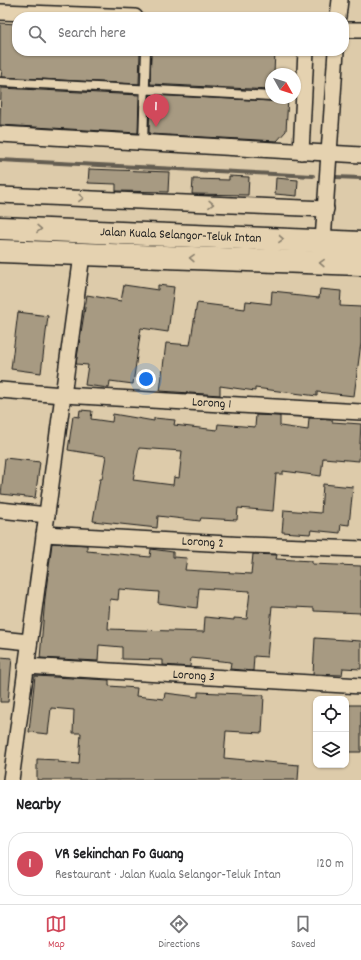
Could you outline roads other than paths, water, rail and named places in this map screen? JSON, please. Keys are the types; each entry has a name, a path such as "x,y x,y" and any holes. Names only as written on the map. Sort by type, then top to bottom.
{"highway":[{"name":"Jalan Kuala Selangor-Teluk Intan","path":"0,228 361,242"},
{"name":"Jalan Kuala Selangor-Teluk Intan","path":"0,251 361,264"}],"street":[{"path":"339,12 340,0"},
{"path":"0,12 12,12"},
{"path":"349,30 361,30"},
{"path":"301,85 305,56"},
{"path":"323,241 336,56"},
{"path":"299,104 301,152"},
{"path":"0,134 361,155"},
{"path":"0,194 326,209"},
{"path":"8,773 30,642 82,255"},
{"name":"Lorong 1","path":"0,390 361,412"},
{"path":"0,510 47,515"},
{"name":"Lorong 2","path":"44,534 361,549"},
{"path":"0,639 30,642"},
{"name":"Lorong 3","path":"26,666 361,686"}],"lane":[{"path":"143,143 146,56"},
{"path":"0,82 265,96"}],"waterway":[{"path":"0,160 313,176"},
{"path":"335,177 361,178"}],"place":[{"name":"VR Sekinchan Fo Guang","path":"156,127"}]}
